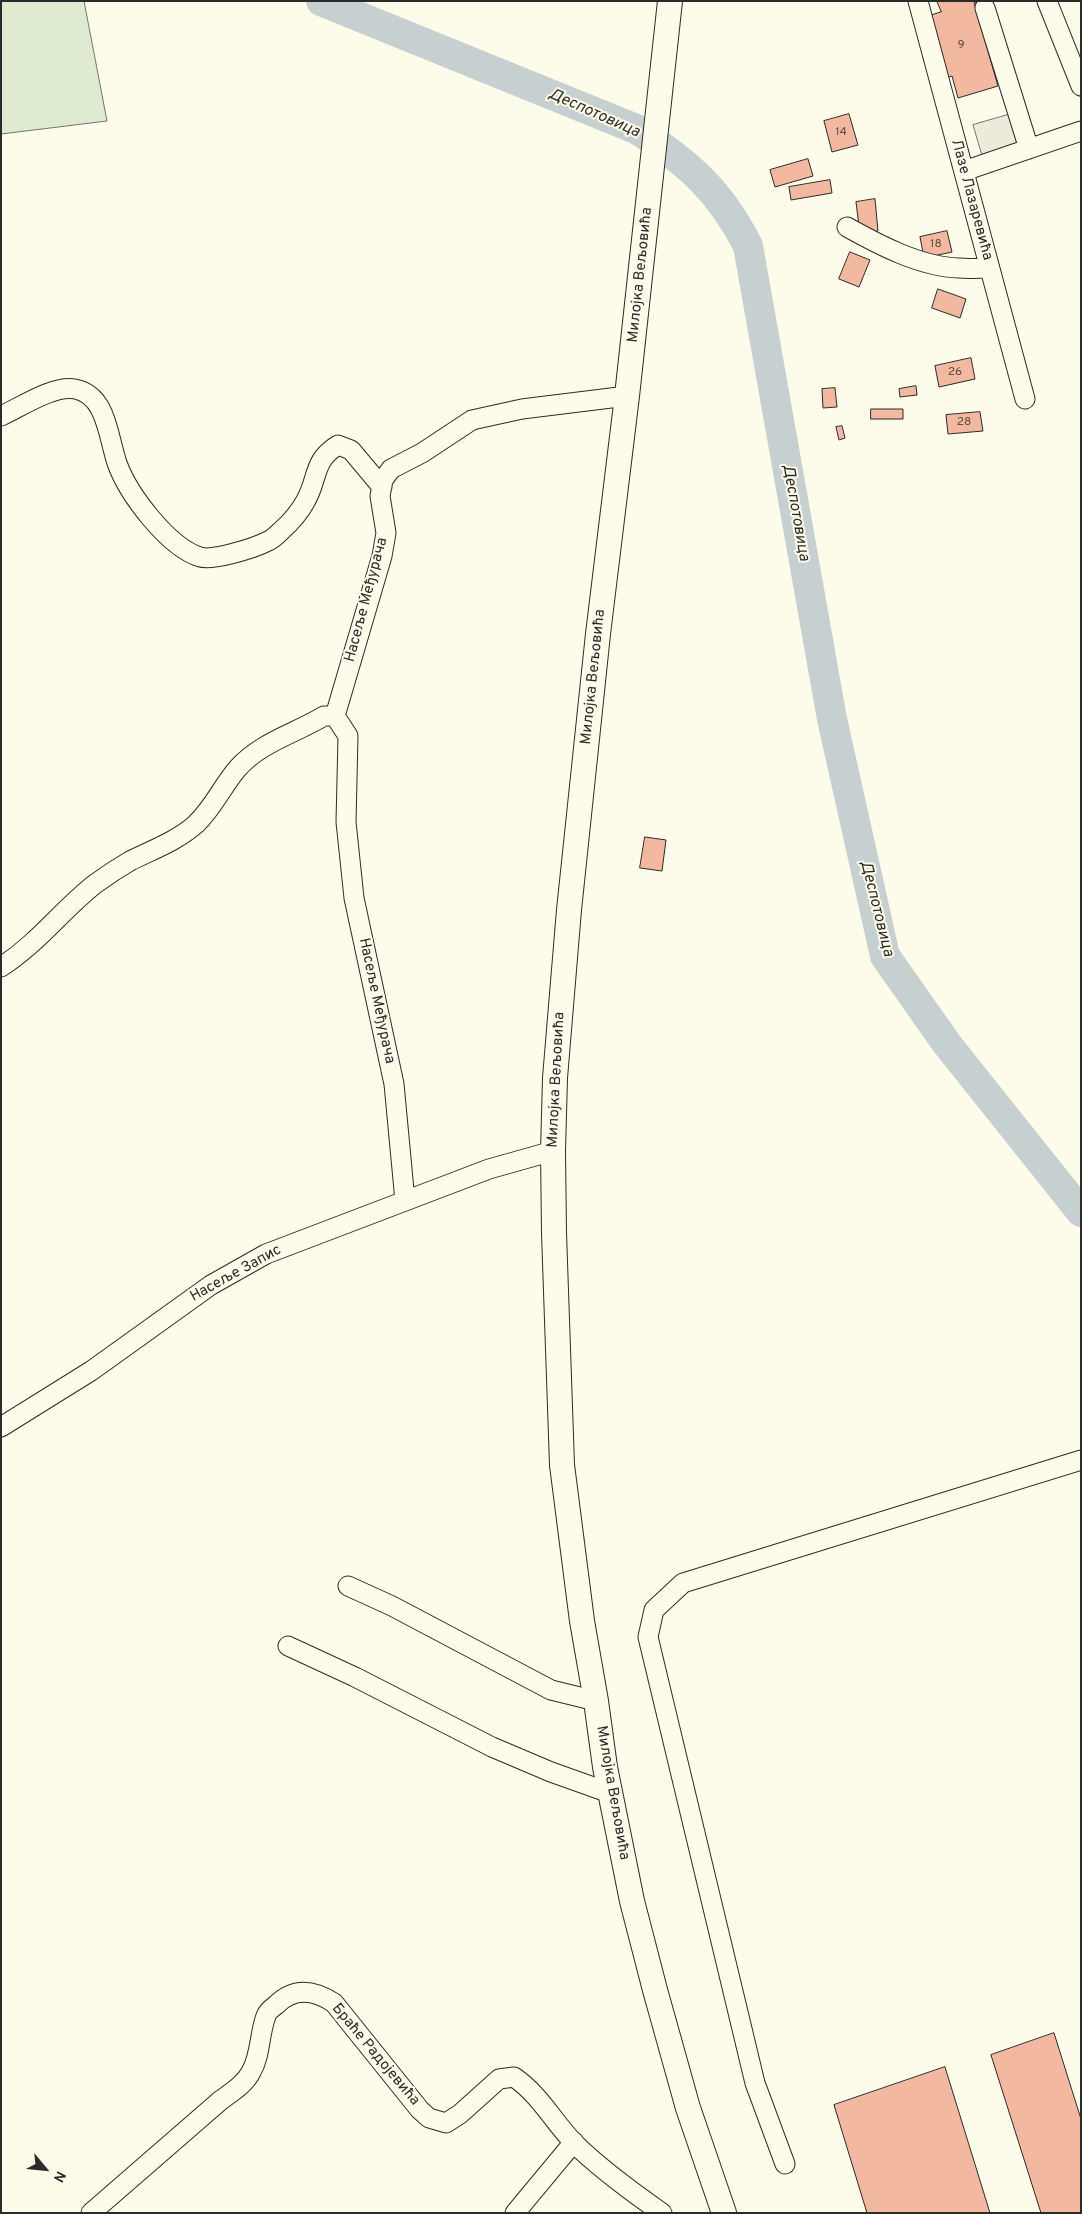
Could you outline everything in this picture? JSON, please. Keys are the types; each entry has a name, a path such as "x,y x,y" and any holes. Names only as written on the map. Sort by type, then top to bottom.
{"main road":[{"name":"Милојка Вељовића","path":"670,1 627,396 598,634 569,910 555,1078 553,1152 556,1302 563,1474 582,1621 610,1793 632,1900 657,2000 688,2108 724,2213"}],"street":[{"name":"Лазе Лазаревића","path":"918,1 1025,399"},
{"path":"1047,1 1081,86"},
{"path":"985,8 1028,149"},
{"path":"964,171 1081,130"},
{"path":"847,227 872,241 934,264 957,268 990,268"},
{"path":"1,416 60,388 75,389 90,395 100,405 118,465 133,493 158,526 173,542 201,558 231,554 268,542 293,521 306,501 319,463 328,451 338,445 351,450 382,487"},
{"path":"382,487 383,480 391,469 422,454 472,420 522,409 627,396"},
{"name":"Насеље Међурача","path":"382,487 380,496 386,533 382,556 335,716 348,736 346,822 354,898 394,1084 405,1202"},
{"path":"1,967 22,953 64,911 96,884 128,863 176,839 196,824 216,800 237,769 259,748 324,716 335,716"},
{"name":"Насеље Запис","path":"1,1427 91,1371 210,1285 274,1250 489,1169 553,1152"},
{"path":"785,2164 755,2082 648,1637 654,1610 683,1583 1081,1460"},
{"path":"348,1586 392,1606 551,1690 596,1701"},
{"path":"288,1646 355,1677 492,1747 551,1772 610,1793"},
{"name":"Браће Радојевића","path":"91,2213 239,2086 250,2074 256,2063 266,2014 281,2000 299,1992 321,1994 334,2003 406,2094 429,2118 446,2123 460,2114 499,2079 514,2077 536,2095 574,2142 618,2181 662,2213"},
{"path":"515,2213 574,2142"}],"green space":[{"path":"1,1 84,1 107,121 1,134"}],"shaded area":[{"path":"1011,114 1021,147 983,159 973,125"}],"building":[{"path":"937,1 980,1 974,3 998,86 958,98 952,76 945,78 927,16 941,12"},
{"path":"849,114 858,145 832,152 824,121"},
{"path":"808,159 813,176 775,187 770,170"},
{"path":"830,180 832,193 791,200 789,187"},
{"path":"875,199 878,231 860,234 856,202"},
{"path":"947,231 952,252 924,258 920,237"},
{"path":"850,252 870,260 859,287 839,279"},
{"path":"938,289 966,299 960,318 932,308"},
{"path":"971,358 975,379 939,387 935,366"},
{"path":"916,386 917,395 900,397 899,389"},
{"path":"835,388 837,407 823,408 822,389"},
{"path":"871,409 903,409 903,419 871,419"},
{"path":"980,412 983,431 948,434 946,415"},
{"path":"842,426 845,438 839,440 836,427"},
{"path":"645,837 666,840 662,871 640,868"},
{"path":"1054,2033 1081,2119 1081,2213 1041,2213 991,2055"},
{"path":"945,2067 990,2213 867,2213 834,2105"}],"waterway":[{"name":"Деспотовица","path":"321,1 636,129 671,153 701,179 714,193 737,226 748,246 832,719 885,956 947,1044 1081,1212"}]}
